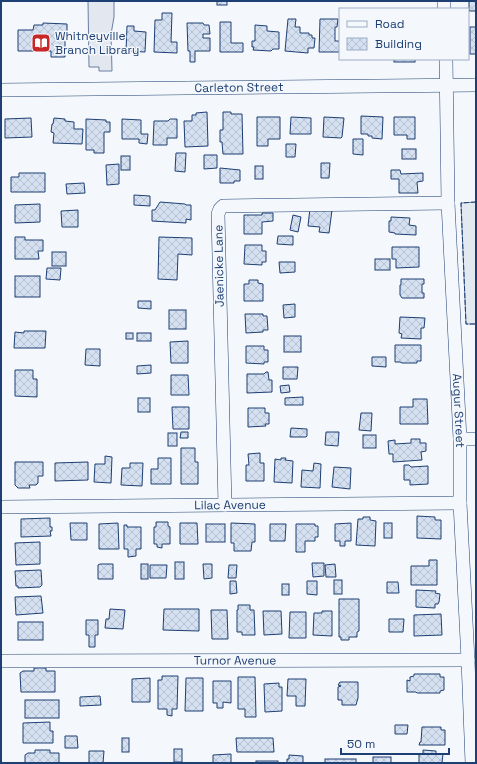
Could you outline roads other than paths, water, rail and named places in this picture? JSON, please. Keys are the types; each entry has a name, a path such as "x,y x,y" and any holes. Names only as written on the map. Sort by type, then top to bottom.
{"street":[{"name":"Augur Street","path":"446,60 448,203 460,439 460,503 472,763"},
{"name":"Carleton Street","path":"1,90 476,85"},
{"name":"Jaenicke Lane","path":"225,505 218,214 220,209 223,206 448,203"},
{"path":"460,439 476,439"},
{"name":"Lilac Avenue","path":"1,507 460,503"},
{"name":"Turnor Avenue","path":"1,661 468,660"}],"place":[{"name":"Whitneyville Branch Library","path":"41,43"}]}
